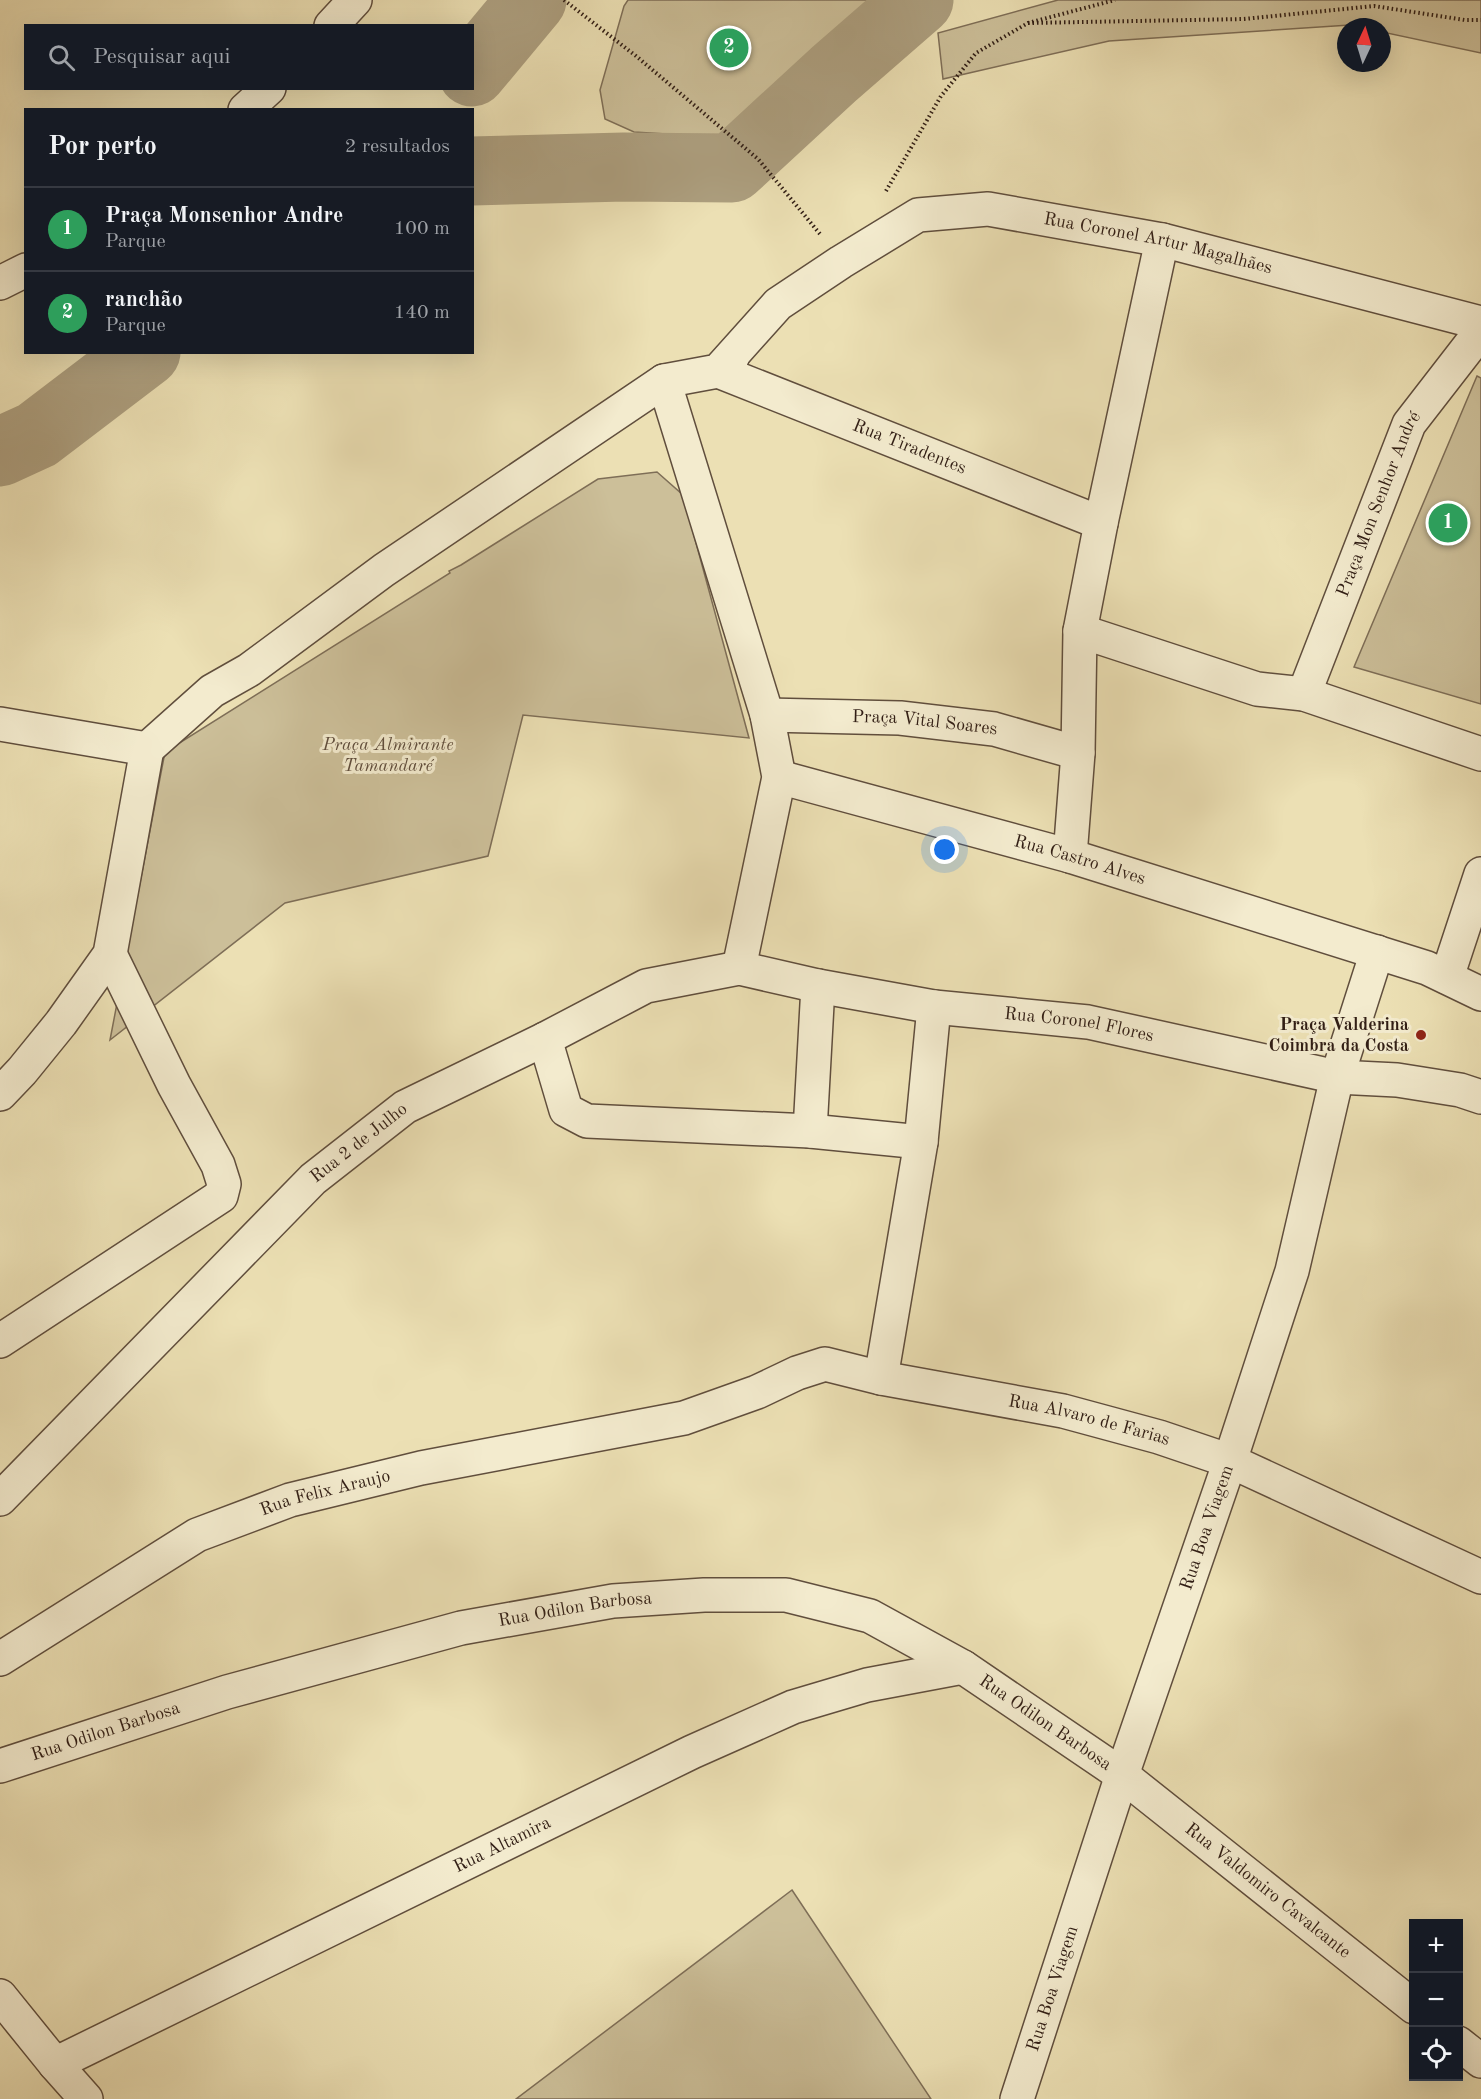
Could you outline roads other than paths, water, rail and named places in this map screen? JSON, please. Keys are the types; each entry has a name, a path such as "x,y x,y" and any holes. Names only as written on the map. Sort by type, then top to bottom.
{"street":[{"path":"333,24 355,0"},
{"path":"246,108 267,90"},
{"name":"Rua Coronel Artur Magalhães","path":"718,371 778,304 841,262 918,216 988,209 1162,240 1481,323"},
{"path":"1070,856 1078,753 1080,631 1162,240"},
{"name":"Praça Mon Senhor André","path":"1304,694 1408,424 1481,331"},
{"path":"0,1094 61,1023 110,954 147,749 212,691 249,670 384,570 664,381 718,371"},
{"name":"Rua Tiradentes","path":"718,371 1101,523"},
{"path":"664,381 767,715 779,777 739,968"},
{"path":"1080,631 1257,689 1304,694 1481,754"},
{"name":"Praça Vital Soares","path":"767,715 900,718 994,729 1078,753"},
{"path":"0,724 147,749"},
{"name":"Rua Castro Alves","path":"779,777 1070,856 1427,968 1481,994"},
{"path":"1447,977 1481,874"},
{"name":"Rua Boa Viagem","path":"1017,2099 1122,1775 1293,1271 1337,1077 1377,952"},
{"path":"0,1341 221,1196 224,1184 218,1165 174,1085 110,954"},
{"name":"Rua 2 de Julho","path":"0,1499 313,1179 405,1107 545,1039 646,986 739,968 818,986"},
{"path":"810,1131 818,986"},
{"name":"Rua Coronel Flores","path":"818,986 934,1006 1088,1022 1337,1077 1397,1080 1460,1090 1481,1097"},
{"path":"881,1378 921,1142 934,1006"},
{"path":"545,1039 566,1110 587,1122 810,1131 921,1142"},
{"name":"Rua Alvaro de Farias","path":"684,1418 757,1392 797,1373 825,1364 881,1378 1062,1410 1159,1437 1230,1461 1481,1577"},
{"name":"Rua Felix Araujo","path":"0,1659 197,1535 290,1500 421,1468 684,1418"},
{"name":"Rua Odilon Barbosa","path":"0,1766 227,1692 460,1628 613,1601 705,1595 786,1595 870,1616 963,1667 1122,1775"},
{"name":"Rua Altamira","path":"55,2064 692,1752 783,1712 867,1685 963,1667"},
{"name":"Rua Valdomiro Cavalcante","path":"1122,1775 1409,2004"},
{"path":"0,1996 86,2099"},
{"path":"1463,2047 1481,2061"}],"waterway":[{"path":"474,70 532,0"},
{"path":"474,171 624,167 732,168 919,0"},
{"path":"0,452 37,435 143,354"}],"place":[{"name":"ranchão","path":"729,48"},
{"name":"Praça Monsenhor Andre","path":"1448,523"},
{"name":"Praça Valderina Coimbra da Costa","path":"1421,1035"}],"park label":[{"name":"Praça Almirante Tamandaré","path":"388,756"}]}
